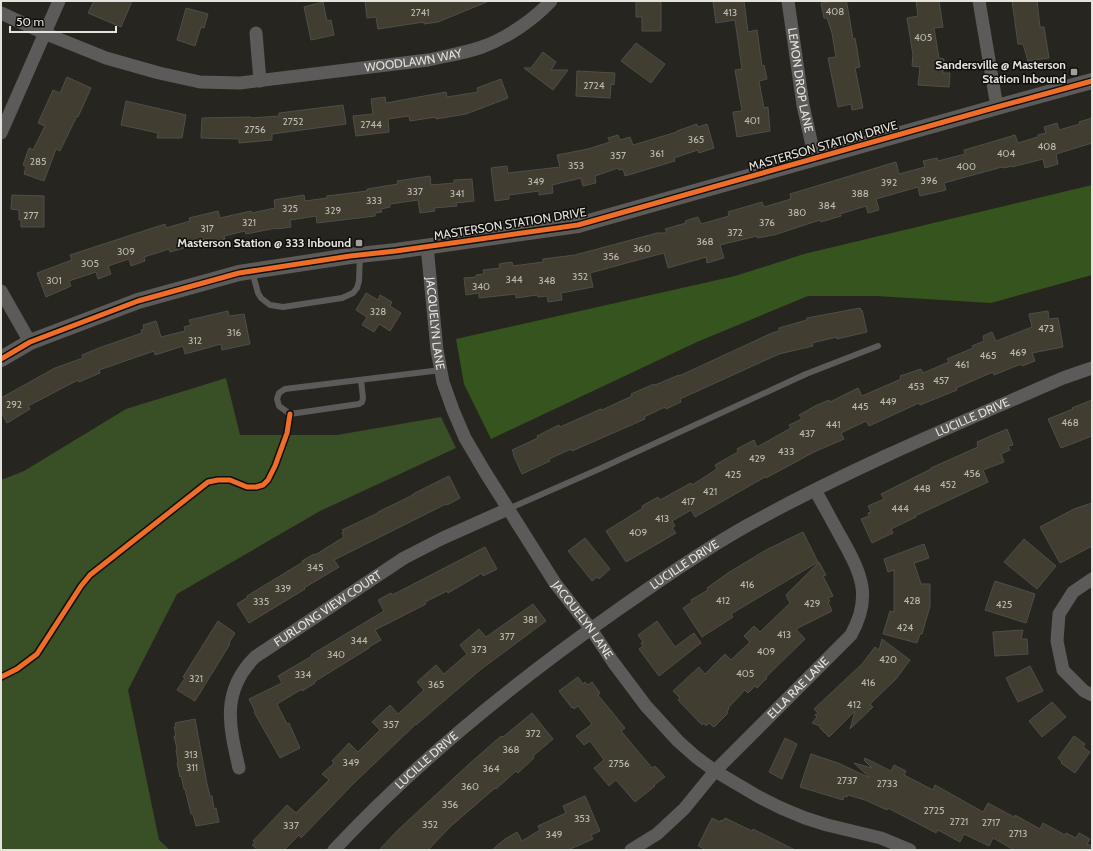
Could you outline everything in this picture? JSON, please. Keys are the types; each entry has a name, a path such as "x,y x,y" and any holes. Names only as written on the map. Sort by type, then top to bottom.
{"street":[{"path":"1,133 44,33 60,1"},
{"name":"WOODLAWN WAY","path":"1,14 106,58 194,81 240,84 428,60 482,47 515,30 551,1"},
{"name":"LEMON DROP LANE","path":"788,1 803,106 815,159"},
{"path":"979,1 997,107"},
{"path":"256,33 260,81"},
{"name":"MASTERSON STATION DRIVE","path":"1,359 30,342 138,301 172,290 252,271 360,254 578,225 1092,81"},
{"name":"JACQUELYN LANE","path":"427,246 437,350 443,382 465,438 555,583 591,629 630,686 662,725 692,753 715,771 759,797 799,816 827,825 880,838 910,850"},
{"path":"1,291 30,342"},
{"name":"LUCILLE DRIVE","path":"334,850 396,788 472,720 519,682 591,629 706,550 748,525 854,470 1063,378 1092,368"},
{"name":"ELLA RAE LANE","path":"631,850 657,834 670,823 684,809 715,771 851,635 860,615 863,592 861,579 856,564 815,490"},
{"name":"FURLONG VIEW COURT","path":"239,768 233,741 230,712 231,699 240,676 255,657 404,558 443,538 508,509"},
{"path":"1092,579 1073,592 1059,614 1057,641 1063,670 1084,691 1092,695"}],"lane":[{"path":"252,271 258,293 261,298 270,305 283,307 342,298 353,293 357,288 359,281 360,254"},
{"path":"508,509 597,470 806,374 878,346"},
{"path":"361,380 363,398 362,402 359,404 290,414 279,406 277,399 279,393 284,389 441,370"}],"green space":[{"path":"1092,185 1092,275 991,303 876,296 808,296 697,342 491,439 464,384 456,339 735,276 804,254"},
{"path":"226,378 240,435 337,435 441,417 456,448 320,511 177,594 128,690 159,840 170,850 1,850 1,480 24,471 126,409"}],"building":[{"path":"94,1 132,1 121,27 88,13"},
{"path":"365,1 489,1 438,22 424,24 424,22 378,29 376,17 367,18"},
{"path":"636,1 661,1 661,31 642,31 642,17 636,17"},
{"path":"713,1 744,1 748,32 757,30 762,66 764,65 767,79 759,81 764,108 768,107 770,131 737,137 733,112 742,111 735,70 742,69 735,20 716,23"},
{"path":"846,1 847,4 860,67 855,68 863,108 852,110 851,104 838,107 828,58 836,57 832,33 827,18 824,18 821,3"},
{"path":"916,1 939,1 943,27 934,28 939,58 944,59 943,73 950,73 949,87 918,85 920,67 912,66 913,55 907,18 918,16"},
{"path":"1012,1 1037,1 1040,27 1044,27 1049,58 1028,61 1023,44 1018,44"},
{"path":"323,2 327,21 331,20 334,35 311,40 304,7"},
{"path":"186,8 208,14 204,28 201,27 195,46 177,40"},
{"path":"636,43 665,64 651,83 621,61"},
{"path":"543,52 556,62 551,70 568,70 553,90 524,68 531,68"},
{"path":"577,71 615,73 614,85 611,84 610,98 576,96"},
{"path":"67,77 91,88 60,151 56,149 44,181 24,174 26,167 23,165 29,148 33,150 45,126 38,123 53,90 60,93"},
{"path":"501,79 508,98 466,114 436,119 436,117 410,121 409,116 388,119 389,132 356,136 353,116 373,114 371,99 385,97 386,103 446,92 447,97 478,92 477,88"},
{"path":"126,101 186,115 182,138 157,138 158,133 121,125"},
{"path":"343,105 346,124 272,134 272,140 239,143 239,139 201,138 202,118 251,118 279,116 279,113"},
{"path":"1092,118 1092,143 1056,154 1058,164 1045,168 1043,159 1012,167 1002,167 944,183 946,190 920,196 918,187 876,199 879,210 868,213 866,206 840,214 841,216 821,222 820,220 774,235 757,238 757,236 720,245 724,258 707,263 706,257 668,268 664,253 590,273 593,287 561,293 562,300 548,302 547,296 538,297 537,295 516,298 516,294 479,298 479,293 466,295 464,278 476,277 476,275 484,274 483,270 500,268 499,264 512,262 513,266 543,262 543,259 575,255 657,233 667,233 665,229 686,223 685,221 698,217 701,224 729,216 728,212 762,202 764,207 791,199 790,194 896,162 899,174 925,167 923,161 937,158 938,161 965,154 964,150 1015,135 1018,143 1046,133 1044,127 1057,123 1059,130 1080,124 1079,122"},
{"path":"697,124 698,127 707,124 714,148 699,153 698,150 674,158 675,161 625,176 623,169 619,170 618,168 595,176 596,183 583,186 581,178 552,185 553,193 539,195 539,191 509,195 509,199 495,201 491,168 507,166 508,173 560,167 557,155 588,149 610,142 608,138 618,135 620,140 630,137 633,145 677,132"},
{"path":"430,176 431,185 454,183 454,180 472,179 474,201 456,203 457,206 434,208 435,211 420,213 418,200 390,204 390,207 381,209 382,212 375,213 375,216 317,223 316,216 290,220 291,227 276,228 246,234 245,231 224,236 225,239 211,242 210,238 183,244 184,248 170,252 169,249 144,257 145,261 131,266 129,259 108,266 111,274 98,279 96,272 69,281 71,286 46,297 37,273 72,260 70,255 165,224 166,228 190,221 189,218 218,211 220,218 251,211 252,213 275,208 274,200 304,195 305,201 327,198 327,196 367,191 367,189 398,184 397,181"},
{"path":"12,195 44,196 44,227 21,227 19,210 11,209"},
{"path":"366,293 378,300 380,295 392,302 390,306 401,313 390,331 379,324 374,332 362,325 367,317 356,310"},
{"path":"860,308 861,311 862,310 867,332 812,343 813,346 779,354 680,399 681,402 666,409 665,407 644,417 645,419 572,451 571,449 522,474 512,450 538,438 537,436 559,425 560,427 601,409 602,410 632,396 631,394 654,384 655,385 679,376 779,331 779,328 807,320 807,318"},
{"path":"228,311 229,316 244,314 250,344 222,350 221,344 185,354 183,346 155,355 154,351 99,370 100,373 79,382 78,380 28,406 30,409 7,423 1,412 1,398 55,368 83,358 82,355 142,333 141,330 144,329 143,325 156,321 161,337 185,331 184,327 191,325 189,320"},
{"path":"1048,311 1049,319 1058,318 1063,347 1032,353 1035,361 1022,366 1021,364 994,375 993,372 956,388 957,390 920,405 919,403 869,426 866,421 841,433 844,439 814,452 766,478 765,477 695,517 691,510 672,521 675,526 672,528 676,533 626,562 606,531 643,508 642,506 658,497 660,500 691,483 692,485 717,469 715,465 738,452 737,449 754,440 757,447 791,428 789,425 802,419 799,415 815,406 829,400 830,402 858,388 862,396 901,379 900,376 921,369 923,373 949,362 947,359 973,348 972,346 984,341 983,336 992,332 996,341 1032,327 1029,314"},
{"path":"1092,400 1092,436 1061,448 1048,419"},
{"path":"1007,429 1013,445 1008,446 1010,450 1001,454 1004,462 983,470 988,482 915,516 916,517 891,529 893,533 872,543 861,519 869,516 868,513 871,512 868,506 884,499 881,494 931,468 978,447 977,442"},
{"path":"449,476 460,498 334,560 339,567 249,623 237,604 248,597 247,596 303,562 302,561 314,554 315,555 344,537 342,533 344,532 342,530"},
{"path":"1092,503 1092,546 1060,563 1040,527 1074,509"},
{"path":"803,532 818,562 731,614 733,617 702,637 683,608 692,602 691,600 708,590 707,588 728,573 766,550"},
{"path":"585,538 610,569 599,579 597,577 592,581 568,551"},
{"path":"1024,539 1056,566 1037,589 1004,562"},
{"path":"924,544 929,558 914,563 921,584 930,584 930,606 922,634 920,634 917,643 883,634 890,611 894,612 894,570 888,572 884,559"},
{"path":"485,547 497,569 483,576 482,573 448,593 447,591 425,602 426,604 375,630 381,640 302,691 302,689 277,704 287,724 289,723 300,748 280,758 254,712 255,711 249,699 282,683 278,676 384,611 378,600 391,593 392,595"},
{"path":"819,562 826,575 823,576 833,596 828,598 832,611 796,629 805,639 766,677 767,678 757,688 755,686 748,693 745,690 728,708 728,713 714,727 709,723 706,726 704,723 702,725 678,700 680,698 673,691 699,667 705,674 725,654 731,660 750,642 744,636 754,626 760,632 790,603 786,595"},
{"path":"995,581 1035,594 1026,623 985,610"},
{"path":"533,604 546,621 480,670 416,724 354,783 301,838 299,835 284,850 258,850 252,845 255,843 253,841 287,805 296,813 329,780 322,774 334,763 332,761 349,743 358,752 380,730 372,722 390,705 398,714 424,690 417,682 436,665 444,674 467,654 460,645 479,629 486,637"},
{"path":"218,621 235,633 229,643 230,644 195,701 177,690 185,678 183,677"},
{"path":"657,621 675,647 694,633 701,643 659,676 639,649 643,646 641,643 643,642 638,635"},
{"path":"1023,630 1021,639 1027,639 1028,654 995,656 993,632"},
{"path":"882,639 910,660 896,679 870,704 873,707 850,729 855,711 829,737 820,728 820,726 812,723 817,717 815,715 818,713 814,709 862,664 875,647 879,650"},
{"path":"1030,666 1043,691 1018,702 1006,678"},
{"path":"578,677 583,684 585,682 588,685 592,682 600,693 598,695 625,728 621,731 652,768 655,766 665,777 635,802 616,780 609,786 594,768 604,760 590,741 584,745 576,736 592,724 578,706 574,709 573,707 572,708 559,691"},
{"path":"1052,702 1066,717 1042,737 1029,721"},
{"path":"532,713 553,739 533,756 534,758 518,773 516,771 496,789 495,788 450,827 428,850 379,850 398,830 468,765 501,736 503,737"},
{"path":"195,719 207,784 210,796 212,796 214,809 216,808 219,822 196,826 193,814 191,814 181,776 180,777 174,736 176,736 174,727 176,726 175,723"},
{"path":"1074,736 1085,744 1083,747 1090,752 1075,773 1061,763 1062,762 1058,758"},
{"path":"785,738 797,744 782,779 769,772"},
{"path":"811,754 838,763 870,778 854,763 872,768 864,760 865,758 891,771 894,765 906,771 904,775 933,790 935,785 983,812 988,803 1014,817 1015,815 1040,829 1043,823 1065,835 1066,833 1076,838 1079,833 1090,839 1087,844 1092,846 1092,850 1014,850 993,838 989,846 964,834 960,842 938,830 936,833 888,808 887,810 865,800 848,795 847,797 844,796 843,800 800,787"},
{"path":"585,796 600,831 591,835 593,839 568,850 492,850 505,839 517,832 522,841 540,830 538,826 566,813 563,806"},
{"path":"712,818 720,822 725,818 752,831 753,829 795,850 707,850 698,846"}],"cycle path":[{"path":"1,359 30,342 138,301 239,273 350,256 396,251 578,225 1092,81"},
{"path":"1,677 17,669 37,654 81,586 90,575 208,482 230,480 247,487 263,485 268,480 275,466 287,433 290,414"}],"place":[{"name":"Sandersville @ Masterson Station Inbound","path":"1074,72"},
{"name":"Masterson Station @ 333 Inbound","path":"359,243"}]}
